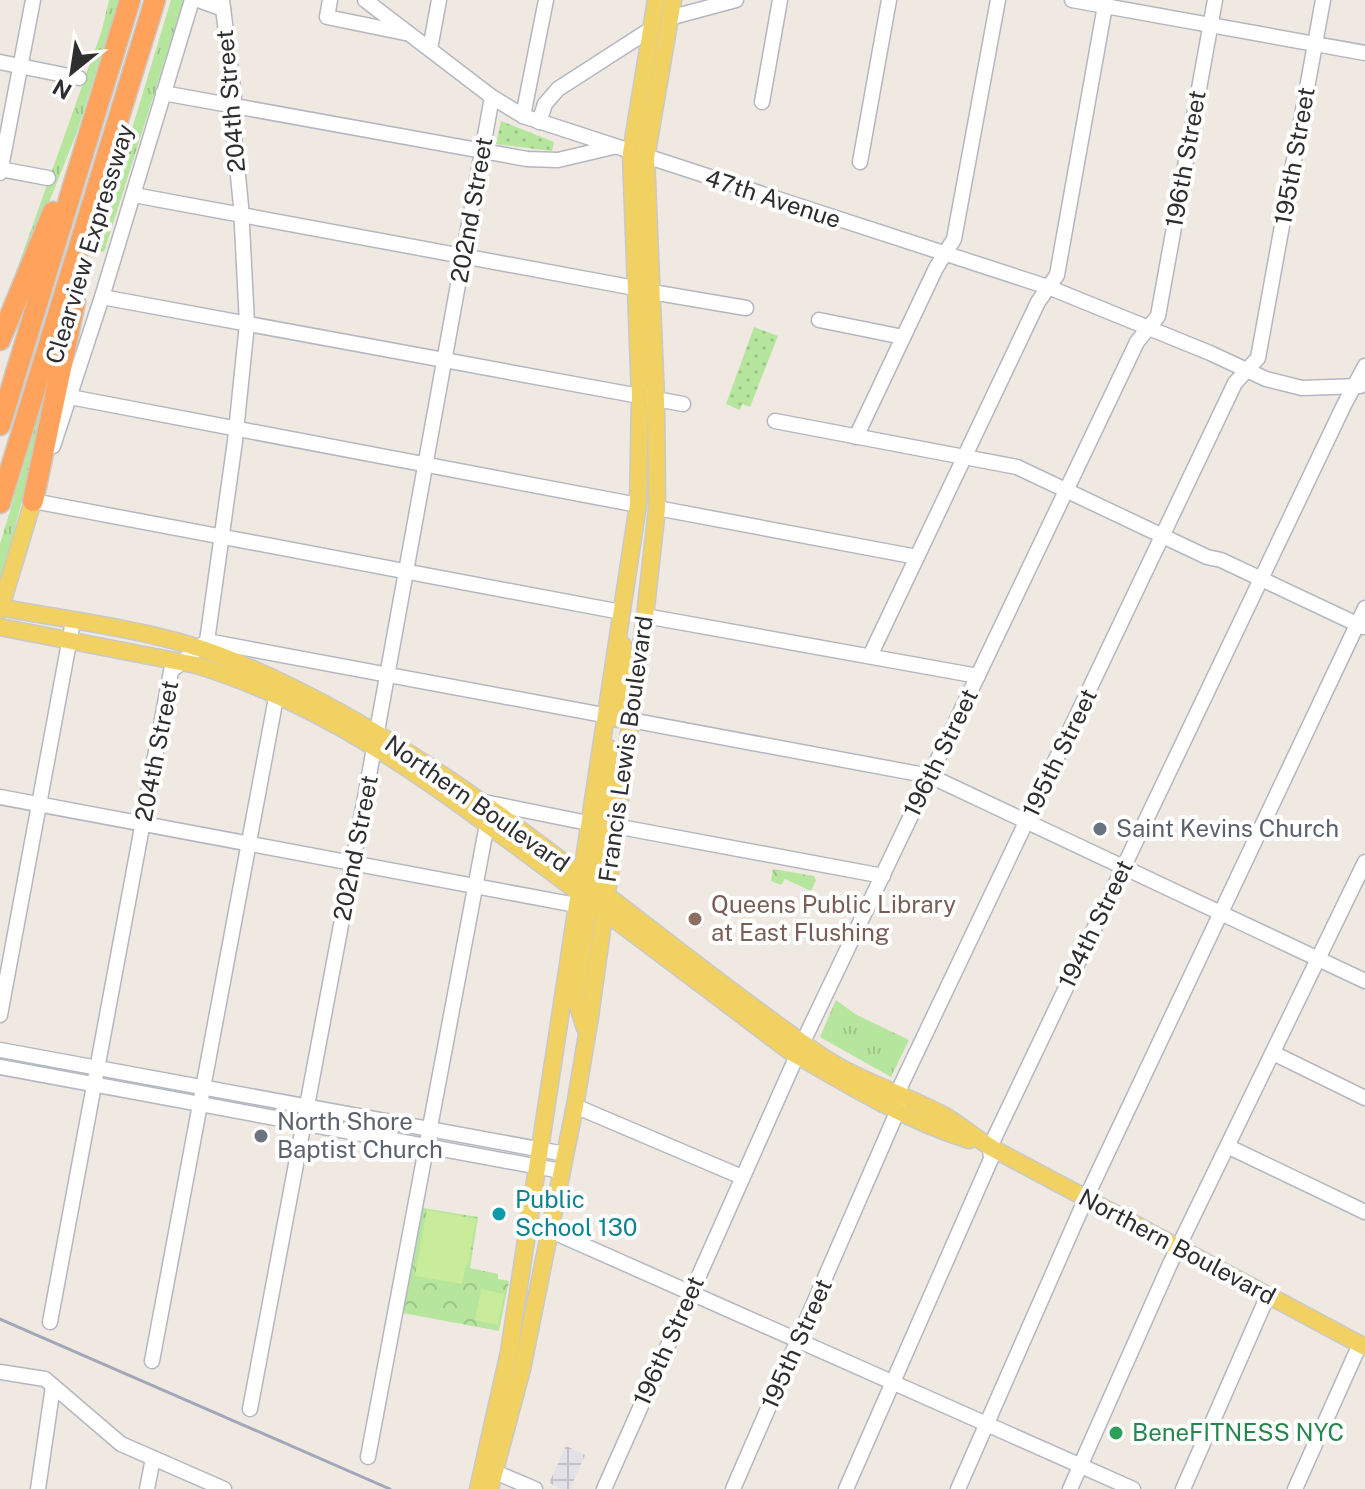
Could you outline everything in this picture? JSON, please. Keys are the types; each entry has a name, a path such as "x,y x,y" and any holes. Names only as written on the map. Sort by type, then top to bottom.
{"highway":[{"name":"Clearview Expressway","path":"0,425 130,0"},
{"name":"Clearview Expressway","path":"0,503 155,0"},
{"path":"0,340 105,78"},
{"path":"33,501 101,179"}],"main road":[{"name":"Francis Lewis Boulevard","path":"490,1489 522,1369 587,1034 588,823 596,783 645,616 657,508 648,399 639,155 656,0"},
{"name":"Francis Lewis Boulevard","path":"639,155 673,0"},
{"name":"Francis Lewis Boulevard","path":"478,1489 509,1352 540,1149 590,895 615,826 621,612 638,505 648,399"},
{"path":"0,608 33,501"},
{"name":"Northern Boulevard","path":"0,608 203,645 221,664"},
{"name":"Northern Boulevard","path":"0,627 183,662 221,664 277,689 332,707 843,1083 899,1103"},
{"name":"Northern Boulevard","path":"277,689 322,715 376,740 479,801 590,895"},
{"path":"590,895 603,818 596,783"},
{"name":"Northern Boulevard","path":"796,1049 823,1057 939,1131 990,1147 1362,1346"}],"street":[{"path":"33,0 0,171 48,178"},
{"name":"Clearview Expressway","path":"33,501 102,297 192,0"},
{"path":"198,0 222,4"},
{"path":"330,0 327,17 410,33"},
{"name":"47th Avenue","path":"365,0 492,97 523,116 1048,287 1247,371 1302,388 1360,386"},
{"path":"430,49 439,0"},
{"path":"523,116 546,0"},
{"path":"669,18 736,0"},
{"path":"762,102 780,0"},
{"path":"860,162 889,0"},
{"path":"856,437 936,268 954,239 998,0"},
{"path":"1072,0 1106,3 1365,53"},
{"name":"196th Street","path":"604,1489 796,1049 883,876 1137,342 1158,316 1215,0"},
{"name":"195th Street","path":"733,1489 899,1103 901,1085 1235,383 1258,358 1323,0"},
{"path":"870,656 1038,302 1057,275 1106,3"},
{"name":"204th Street","path":"50,1322 171,671 203,645 223,537 247,324 234,96 222,4"},
{"path":"539,122 545,104 558,89 651,29"},
{"path":"0,62 79,78"},
{"path":"527,96 558,89"},
{"path":"163,93 527,159 558,160 613,147"},
{"name":"202nd Street","path":"250,1409 376,740 492,97"},
{"path":"134,195 746,308"},
{"path":"102,297 683,404"},
{"path":"819,320 903,337"},
{"name":"194th Street","path":"846,1489 991,1159 990,1147 1259,582 1360,386 1365,366"},
{"path":"70,397 638,505"},
{"path":"775,421 1017,467 1164,535 1207,557 1214,565 1259,582 1360,630"},
{"path":"33,501 621,612"},
{"path":"657,508 917,557"},
{"path":"958,1489 1086,1198 1220,912 1360,630 1365,608"},
{"path":"645,616 978,676"},
{"path":"0,1015 73,621"},
{"path":"203,645 387,675 930,776 1365,981"},
{"path":"152,1361 277,689"},
{"path":"0,797 474,886 590,895"},
{"path":"479,801 588,823"},
{"path":"368,1457 487,824"},
{"path":"615,826 883,876"},
{"path":"1070,1489 1179,1248 1364,864"},
{"path":"0,1050 97,1076 202,1096 305,1123 561,1171"},
{"path":"1273,1053 1365,1098"},
{"path":"0,1067 97,1076"},
{"path":"202,1096 308,1107 565,1154"},
{"path":"575,1106 742,1177"},
{"path":"1229,1147 1365,1212"},
{"path":"549,1230 1133,1489"},
{"path":"1183,1489 1268,1295"},
{"path":"1295,1489 1362,1346"},
{"path":"0,1372 45,1379 121,1444 224,1489"},
{"path":"38,1489 53,1386"},
{"path":"147,1489 153,1458"},
{"path":"495,1472 535,1489"}],"shaded area":[{"path":"566,1446 585,1455 570,1489 562,1489 549,1483"}],"green space":[{"path":"109,0 119,0 77,132 21,273 16,272 102,30"},
{"path":"171,0 184,0 104,252 97,250 89,257 118,175"},
{"path":"501,121 554,142 552,151 496,144"},
{"path":"754,327 778,336 750,407 742,404 740,410 726,404"},
{"path":"50,377 40,433 0,584 0,544"},
{"path":"773,869 814,876 816,880 811,891 785,879 781,885 771,881"},
{"path":"836,1000 855,1014 909,1040 891,1077 820,1037"},
{"path":"423,1208 478,1217 470,1268 498,1274 498,1279 509,1281 499,1331 403,1313"},
{"path":"427,1210 476,1219 462,1284 415,1276"},
{"path":"481,1289 504,1294 498,1325 475,1320"}],"railway":[{"path":"0,1319 390,1489"}],"place":[{"name":"Saint Kevins Church","path":"1100,829"},
{"name":"Queens Public Library at East Flushing","path":"695,919"},
{"name":"North Shore Baptist Church","path":"261,1136"},
{"name":"Public School 130","path":"499,1214"},
{"name":"BeneFITNESS NYC","path":"1116,1433"}]}
